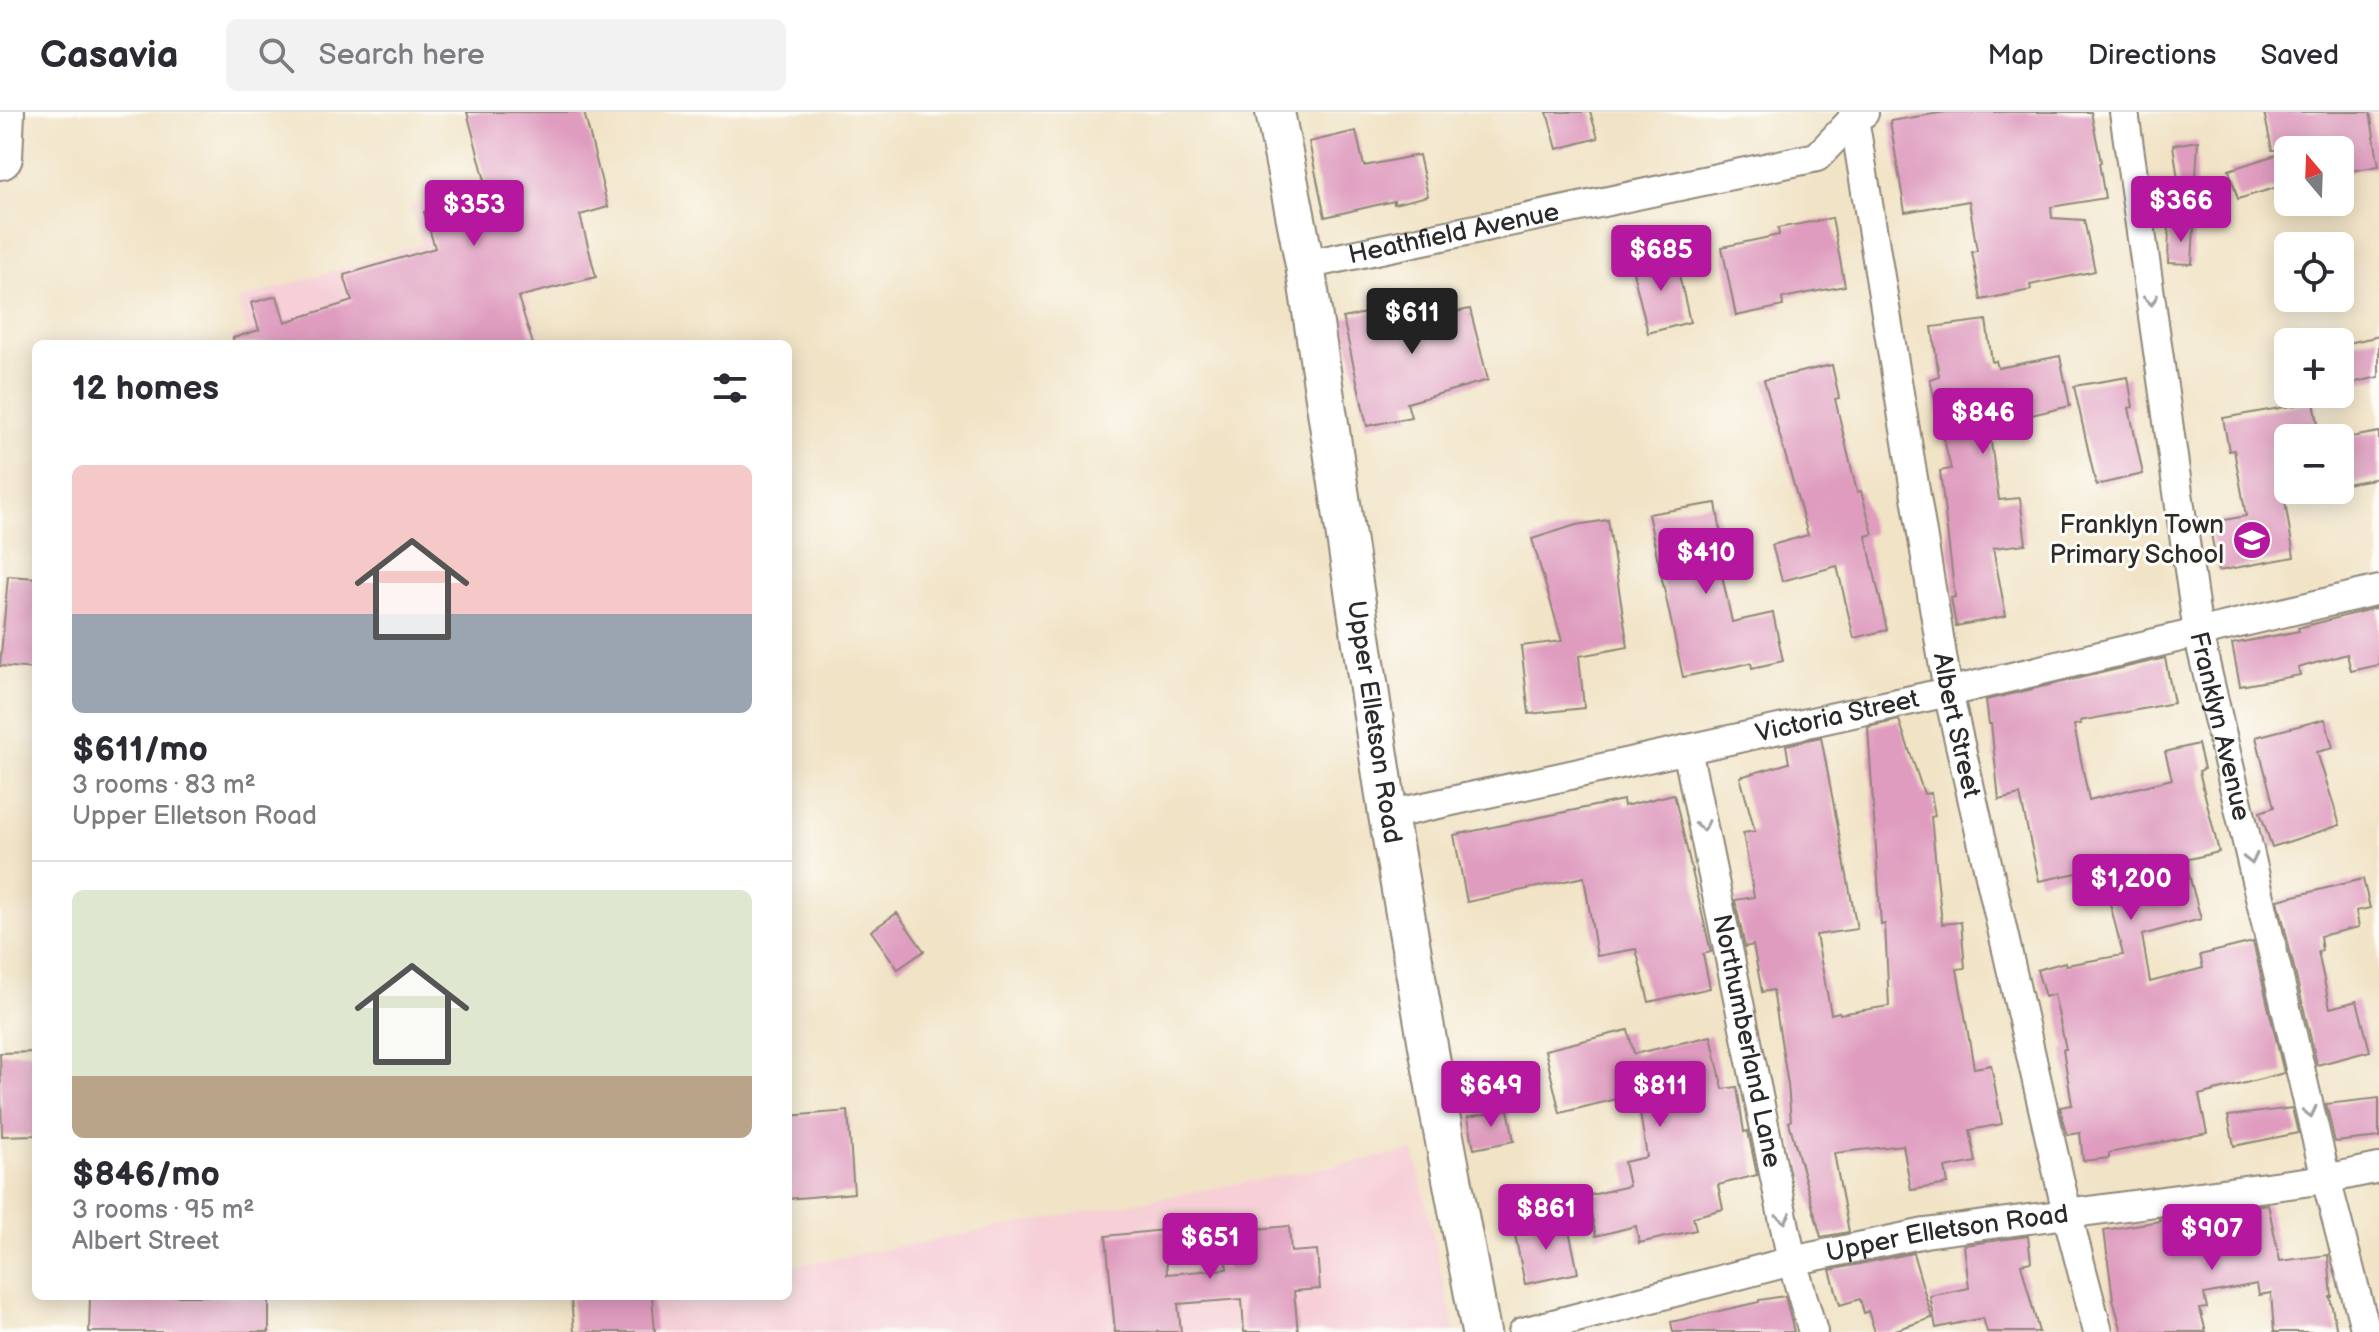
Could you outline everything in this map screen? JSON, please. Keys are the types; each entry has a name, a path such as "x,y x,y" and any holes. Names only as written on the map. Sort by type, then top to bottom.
{"main road":[{"path":"0,157 2,112"}],"street":[{"name":"Upper Elletson Road","path":"1275,112 1305,265 1388,815 1481,1332"},
{"name":"Franklyn Avenue","path":"2124,112 2198,633 2326,1179 2366,1332"},
{"name":"Heathfield Avenue","path":"1305,265 1817,157 1858,114"},
{"name":"Albert Street","path":"1858,114 1948,692 2067,1213 2098,1332"},
{"name":"Victoria Street","path":"1388,815 1948,692 2379,590"},
{"name":"Northumberland Lane","path":"1687,749 1792,1261 1813,1332"},
{"name":"Upper Elletson Road","path":"1523,1332 1792,1261 1925,1233 2326,1179 2379,1168"}],"shaded area":[{"path":"479,183 515,299 528,296 542,340 250,340 238,300 422,244 410,205"},
{"path":"1414,1151 1455,1332 611,1332 631,1300 792,1300 792,1266"}],"building":[{"path":"467,112 584,112 608,207 580,215 596,277 518,297 532,340 233,340 259,330 251,303 277,296 285,322 352,301 344,275 435,248 424,212 488,192"},
{"path":"1547,112 1590,112 1598,138 1557,149"},
{"path":"1946,112 2091,112 2105,198 2051,207 2052,218 2084,220 2095,271 2030,285 2031,290 1981,300 1972,252 1977,251 1969,201 1905,212 1890,121"},
{"path":"2264,112 2370,112 2379,166 2354,170 2354,136 2274,136 2272,150"},
{"path":"1356,131 1364,166 1419,155 1428,196 1325,217 1309,142"},
{"path":"2198,141 2194,213 2183,213 2173,145"},
{"path":"2274,156 2274,188 2238,199 2229,170"},
{"path":"1832,218 1845,286 1782,298 1783,306 1736,316 1722,247 1779,235 1778,228"},
{"path":"2169,224 2194,226 2192,264 2168,263"},
{"path":"1674,253 1690,322 1648,333 1631,264"},
{"path":"1448,297 1451,313 1470,309 1488,380 1407,403 1411,417 1367,426 1343,318"},
{"path":"1986,320 1992,362 1996,361 1998,368 2060,356 2070,406 2027,416 2029,425 1990,435 1999,500 2020,498 2026,544 1993,548 2006,616 1956,626 1940,471 1951,469 1930,379 1939,376 1932,327"},
{"path":"2379,336 2379,377 2354,382 2354,342"},
{"path":"1832,365 1839,398 1835,399 1857,492 1861,491 1873,534 1866,536 1887,630 1854,638 1837,566 1782,581 1772,545 1808,535 1764,380"},
{"path":"2128,377 2133,407 2129,408 2143,474 2096,485 2074,386"},
{"path":"2280,408 2315,408 2318,424 2274,424 2274,504 2285,504 2294,557 2218,571 2209,523 2246,516 2234,450 2229,451 2223,418"},
{"path":"2379,432 2379,478 2354,482 2354,436"},
{"path":"1716,503 1726,565 1720,566 1732,622 1773,613 1783,661 1752,668 1751,663 1683,677 1648,514"},
{"path":"1608,520 1628,647 1579,656 1584,708 1529,714 1521,646 1562,641 1532,539 1576,525"},
{"path":"8,576 32,578 32,669 0,666"},
{"path":"2379,607 2379,665 2351,671 2347,654 2298,668 2300,675 2240,686 2232,644 2299,631 2298,628"},
{"path":"2165,658 2174,703 2080,721 2081,724 2074,725 2089,800 2172,779 2165,752 2198,744 2204,769 2199,771 2219,852 2185,860 2201,919 2142,935 2150,982 2203,968 2200,955 2253,942 2284,1073 2199,1095 2207,1133 2109,1153 2109,1158 2083,1161 2080,1133 2067,1135 2060,1107 2072,1105 2063,1049 2066,1049 2054,994 2045,997 2037,970 2065,962 2066,965 2123,955 2101,868 2039,881 2020,795 1999,800 1986,700"},
{"path":"2325,719 2333,748 2317,752 2340,825 2272,847 2260,812 2274,807 2256,737"},
{"path":"1899,720 1924,794 1931,793 1942,924 1961,922 1965,968 1957,969 1974,1068 1991,1065 2002,1124 1970,1130 1976,1162 1945,1168 1948,1184 1911,1190 1903,1145 1834,1153 1849,1232 1821,1237 1789,1122 1788,1085 1773,990 1762,992 1753,945 1745,947 1735,900 1754,897 1743,833 1755,831 1740,777 1789,763 1786,745 1821,737 1857,929 1816,935 1831,1014 1889,1006 1868,727"},
{"path":"1674,794 1711,952 1703,954 1710,988 1649,1002 1636,949 1597,956 1584,877 1467,902 1454,835 1623,800 1624,806"},
{"path":"2363,879 2370,908 2356,911 2359,927 2320,936 2322,951 2318,952 2330,1008 2357,1001 2370,1051 2317,1065 2278,900"},
{"path":"897,913 924,951 898,969 871,931"},
{"path":"1628,1030 1634,1054 1711,1036 1723,1089 1737,1087 1744,1132 1748,1131 1757,1175 1718,1185 1723,1209 1693,1217 1696,1230 1639,1243 1636,1226 1596,1236 1587,1196 1629,1186 1624,1162 1647,1157 1637,1094 1560,1113 1545,1050"},
{"path":"32,1052 32,1135 2,1136 0,1053"},
{"path":"2379,1098 2379,1137 2335,1142 2326,1104"},
{"path":"2292,1108 2298,1133 2234,1146 2228,1116"},
{"path":"1508,1109 1514,1141 1474,1149 1468,1117"},
{"path":"848,1111 854,1193 792,1199 792,1116"},
{"path":"2268,1204 2280,1261 2328,1255 2330,1297 2337,1332 2274,1332 2271,1293 2259,1295 2257,1284 2204,1294 2207,1308 2200,1309 2206,1332 2122,1332 2113,1299 2104,1230"},
{"path":"1567,1220 1578,1273 1525,1284 1514,1230"},
{"path":"1289,1226 1291,1252 1317,1250 1320,1289 1294,1291 1298,1332 1244,1332 1242,1299 1178,1304 1181,1332 1115,1332 1106,1236 1164,1230 1167,1274 1227,1269 1223,1232"},
{"path":"2028,1236 2031,1262 2021,1264 2039,1332 1987,1332 1983,1318 1936,1328 1930,1296 1969,1288 1964,1245"},
{"path":"1913,1253 1932,1318 1889,1332 1875,1332 1860,1299 1840,1305 1830,1270"},
{"path":"1785,1296 1794,1332 1673,1332 1671,1322"},
{"path":"90,1300 269,1300 269,1332 89,1332"},
{"path":"571,1300 652,1300 655,1332 574,1332"}],"place":[{"name":"Franklyn Town Primary School","path":"2252,540"}]}
